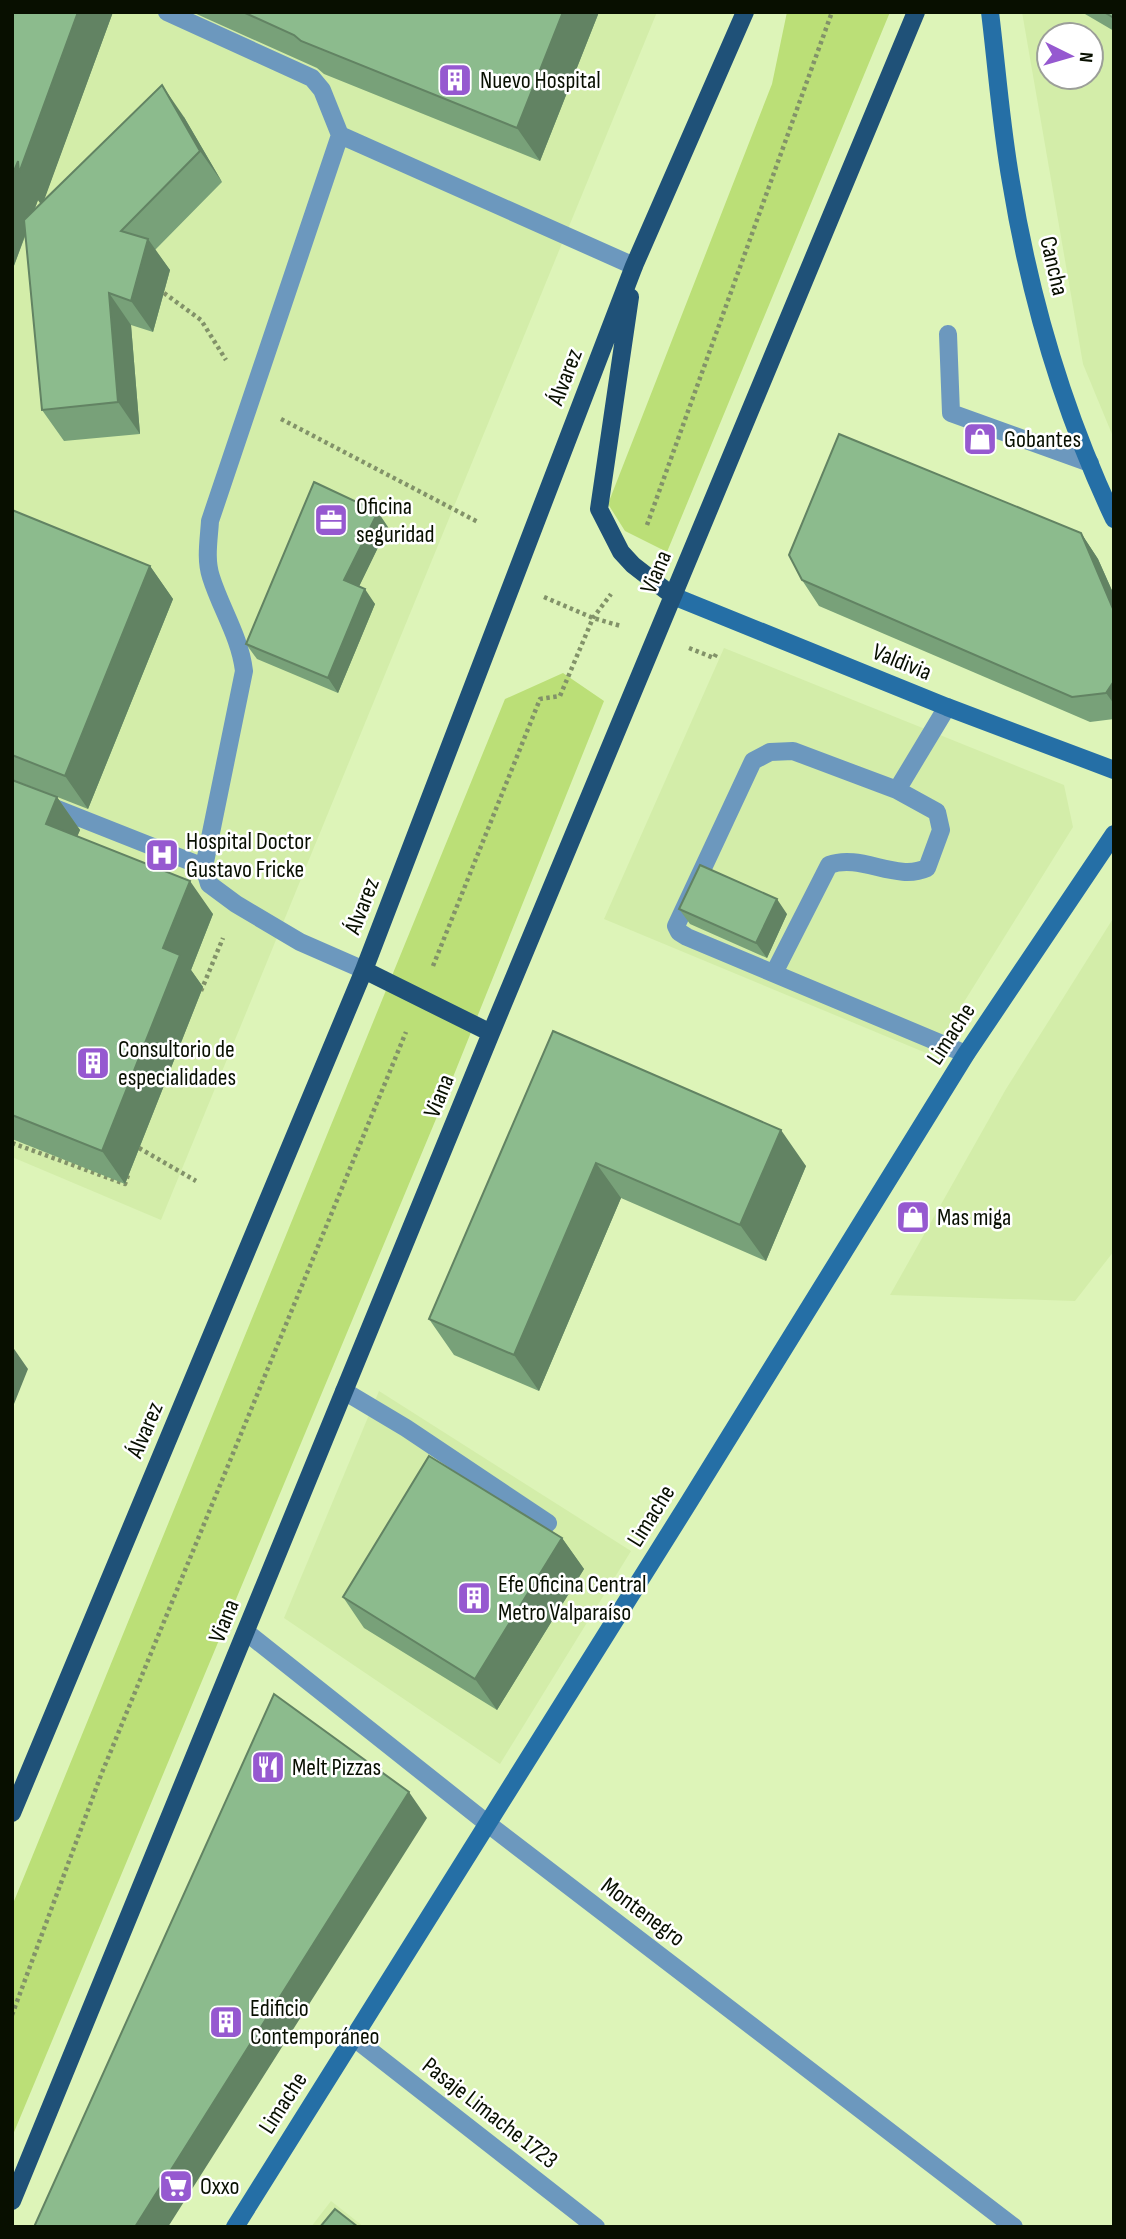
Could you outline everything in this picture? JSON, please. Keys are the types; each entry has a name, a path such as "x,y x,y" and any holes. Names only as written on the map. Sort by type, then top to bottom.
{"main road":[{"name":"Álvarez","path":"12,1813 20,1775 364,970 634,265 746,12"},
{"name":"Viana","path":"12,2201 491,1033 916,12"},
{"name":"Cancha","path":"990,12 1011,182 1030,280 1058,378 1114,519"},
{"path":"634,265 599,509 621,552 633,565 673,596"},
{"name":"Valdivia","path":"673,596 947,707 1114,770"},
{"name":"Limache","path":"235,2227 966,1054 1114,834"},
{"path":"364,970 491,1033"}],"street":[{"path":"167,12 312,78 322,90 340,135 210,521 207,554 210,575 242,652 244,671 204,867 209,884 236,904 300,942 364,970"},
{"path":"340,135 634,265"},
{"path":"948,334 951,413 1090,463"},
{"path":"897,790 947,707"},
{"path":"774,973 829,865 842,861 914,874 927,868 941,830 937,812 897,790 793,751 770,752 753,761 676,926 679,932 687,937 966,1054"},
{"path":"12,791 204,867"},
{"path":"344,1391 406,1428 548,1523"},
{"name":"Montenegro","path":"246,1632 488,1824 1014,2227"},
{"name":"Pasaje Limache 1723","path":"354,2038 596,2227"}],"path":[{"path":"164,293 201,320 250,400 478,522"},
{"path":"200,994 236,904"},
{"path":"12,1143 125,1184 130,1172"},
{"path":"135,1160 139,1148 196,1181"}],"shaded area":[{"name":"Hospital Doctor Gustavo Fricke","path":"12,12 657,12 161,1220 12,1157"},
{"path":"787,12 890,12 667,552 625,531 608,504 772,84"},
{"path":"1022,12 1114,12 1114,439 1083,364 1036,91 1105,91 1105,21 1035,21 1035,87"},
{"path":"724,648 1064,785 1073,827 931,1055 604,919"},
{"path":"563,673 604,701 441,1107 12,2137 12,1906 505,699"},
{"path":"1114,917 1114,1251 1075,1301 890,1295 1006,1089"},
{"path":"379,1391 631,1551 500,1764 284,1618"},
{"path":"331,2201 364,2227 311,2227"}],"building":[{"path":"12,12 78,12 19,173 18,161 12,176"},
{"name":"Nuevo Hospital","path":"243,12 563,12 517,128 301,41 294,35"},
{"path":"162,85 200,151 121,231 148,239 131,301 109,293 118,402 42,410 24,220"},
{"path":"839,434 1081,533 1114,611 1114,681 1106,693 1072,697 802,580 789,555"},
{"path":"314,482 378,512 344,580 365,589 328,678 246,644"},
{"path":"12,510 150,566 65,776 12,755"},
{"name":"Consultorio de especialidades","path":"12,780 57,797 46,824 190,881 163,948 180,955 102,1151 12,1115"},
{"path":"700,865 777,899 756,943 679,909"},
{"path":"553,1031 781,1130 740,1225 596,1163 514,1355 429,1319"},
{"name":"Efe Oficina Central Metro Valparaíso","path":"429,1456 562,1538 475,1679 343,1597"},
{"name":"Edificio Contemporáneo","path":"274,1694 409,1792 135,2227 34,2227"},
{"path":"335,2209 358,2227 320,2227"}],"place":[{"name":"Nuevo Hospital","path":"455,80"},
{"name":"Gobantes","path":"980,439"},
{"name":"Oficina seguridad","path":"331,520"},
{"name":"Hospital Doctor Gustavo Fricke","path":"162,855"},
{"name":"Consultorio de especialidades","path":"93,1063"},
{"name":"Mas miga","path":"913,1217"},
{"name":"Efe Oficina Central Metro Valparaíso","path":"474,1598"},
{"name":"Melt Pizzas","path":"268,1767"},
{"name":"Edificio Contemporáneo","path":"226,2022"},
{"name":"Oxxo","path":"176,2186"}]}
